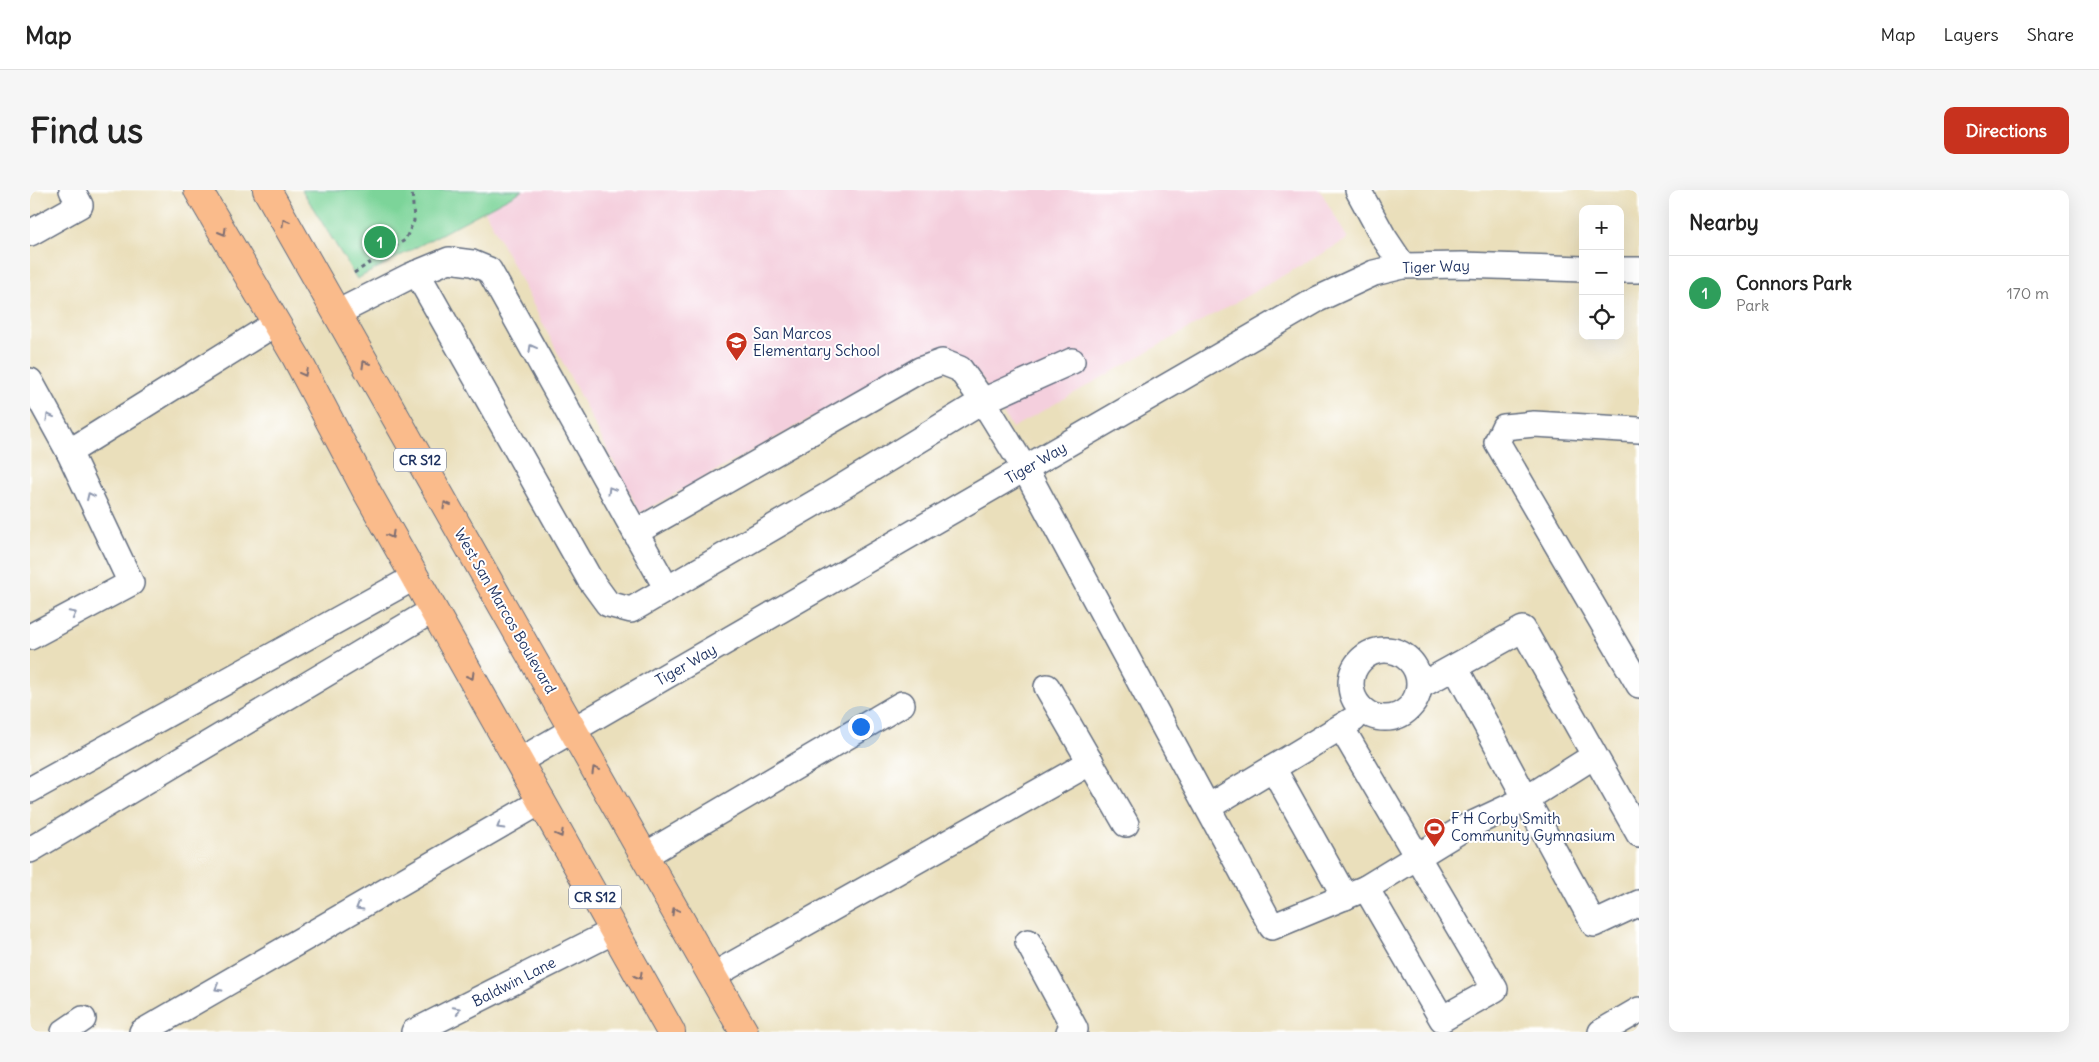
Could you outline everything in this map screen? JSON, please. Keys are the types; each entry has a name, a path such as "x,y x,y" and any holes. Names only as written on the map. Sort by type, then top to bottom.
{"main road":[{"name":"CR S12","path":"198,190 276,323 414,576 671,1032"},
{"name":"West San Marcos Boulevard","path":"267,190 744,1032"}],"street":[{"path":"30,233 80,206 72,190"},
{"path":"1358,190 1383,236 1403,266"},
{"path":"337,314 417,273 449,260 472,263 488,270 667,589"},
{"name":"Tiger Way","path":"519,760 1318,299 1374,273 1403,266 1462,265 1579,269"},
{"path":"1624,270 1639,270"},
{"path":"417,273 589,578 608,604 631,610 832,493 984,400 1072,361"},
{"path":"69,452 276,323"},
{"path":"636,532 920,370 942,362 960,368 984,400 1025,469 1272,927 1356,892 1464,828 1526,799 1594,756"},
{"path":"30,381 69,452 131,583 30,637"},
{"path":"1639,430 1534,424 1504,427 1497,442 1639,685"},
{"path":"30,790 414,576"},
{"path":"30,850 433,610"},
{"path":"1420,686 1523,629 1639,834"},
{"path":"1383,650 1394,650 1405,656 1413,664 1418,674 1420,686 1417,698 1410,709 1400,716 1388,719 1376,718 1365,712 1356,703 1352,692 1351,680 1355,668 1362,658 1372,652 1383,650"},
{"path":"1455,667 1594,924 1639,903"},
{"path":"1048,687 1126,824"},
{"path":"644,856 902,704"},
{"path":"1208,807 1365,712"},
{"path":"1273,768 1442,1019 1494,989 1341,727"},
{"path":"712,976 1091,762"},
{"path":"142,1032 542,801"},
{"name":"Baldwin Lane","path":"414,1032 614,931"},
{"path":"1028,942 1074,1031"},
{"path":"1601,1032 1639,1010"}],"path":[{"path":"354,273 405,240 414,221 412,190"}],"shaded area":[{"name":"San Marcos Elementary School","path":"523,190 1320,190 1348,239 1012,428 982,378 941,346 640,513 485,211"}],"green space":[{"path":"302,190 523,190 357,279"}],"place":[{"name":"Connors Park","path":"380,242"},
{"name":"San Marcos Elementary School","path":"737,362"},
{"name":"F H Corby Smith Community Gymnasium","path":"1435,847"}]}
